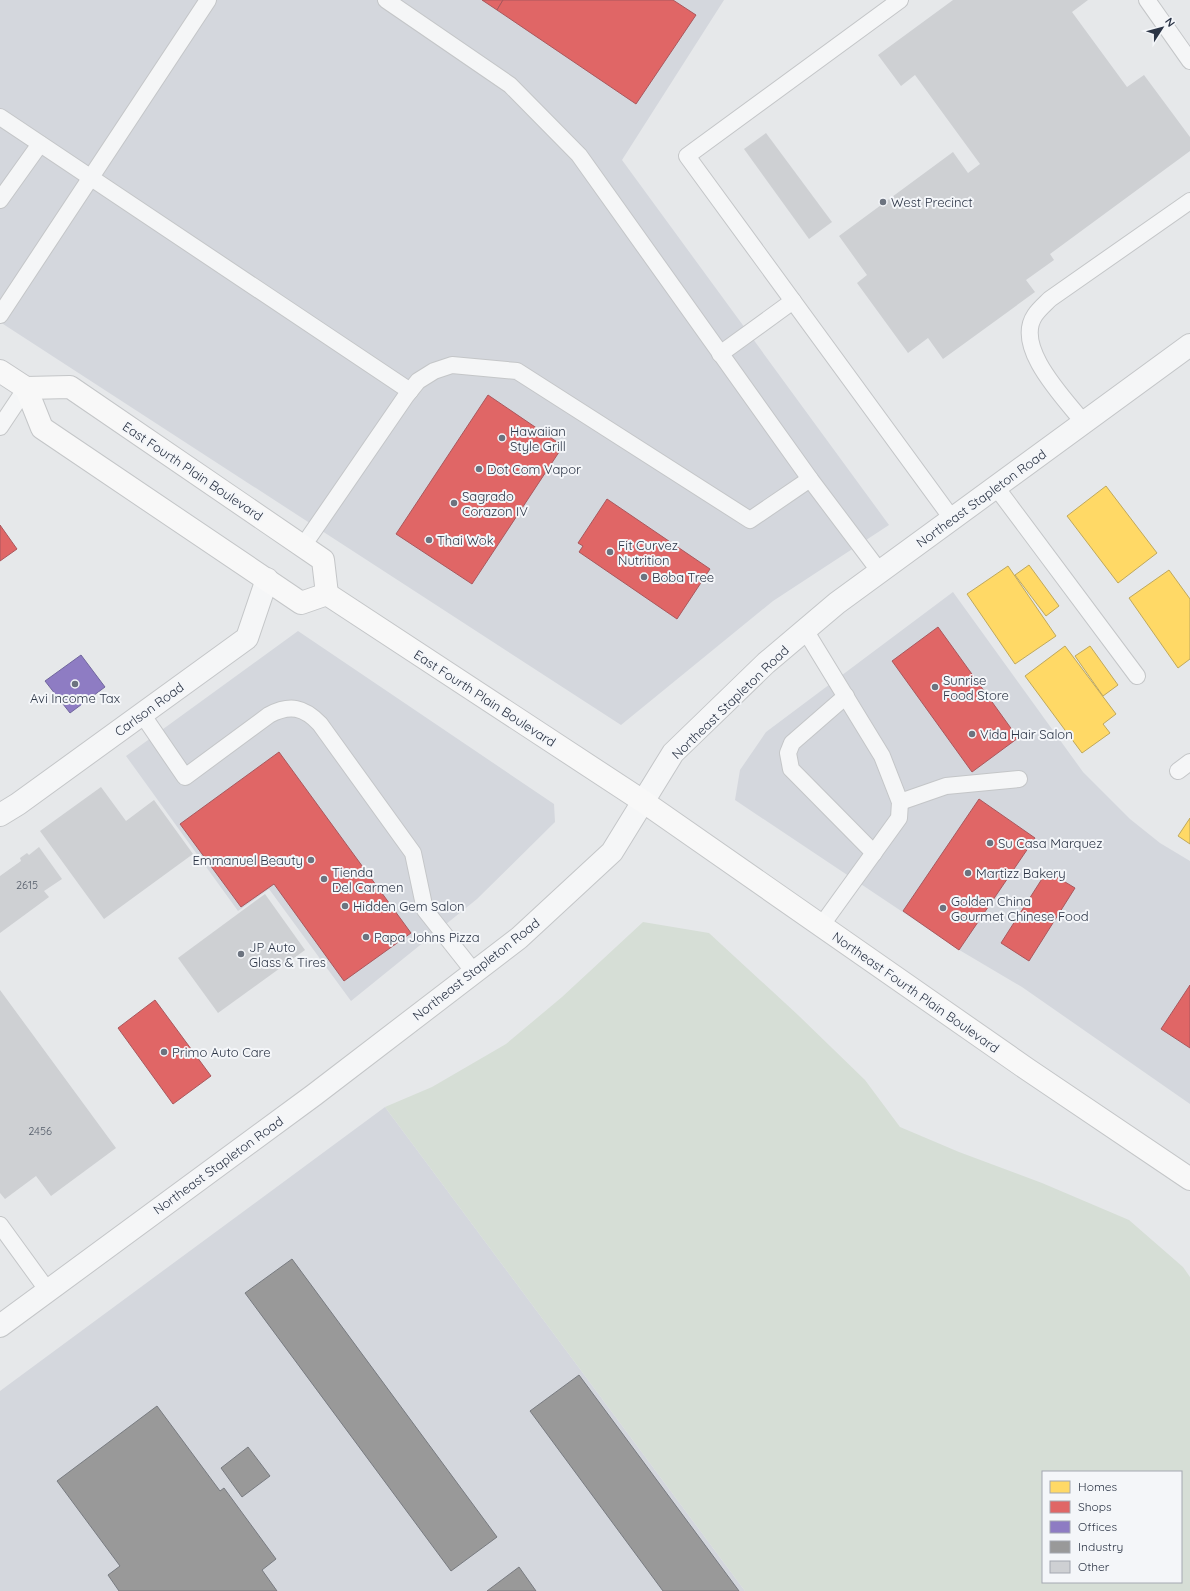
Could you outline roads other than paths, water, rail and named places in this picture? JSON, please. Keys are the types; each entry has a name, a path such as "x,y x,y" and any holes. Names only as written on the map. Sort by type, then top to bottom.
{"main road":[{"path":"0,371 26,388 42,428 301,603 327,594"},
{"name":"East Fourth Plain Boulevard","path":"26,388 70,387 323,560 327,594 644,802"},
{"name":"Northeast Fourth Plain Boulevard","path":"644,802 1033,1073 1190,1179"}],"street":[{"name":"Northeast Stapleton Road","path":"0,1326 314,1095 519,938 612,852 673,753 766,663 837,603 953,520 1190,345"},
{"name":"Carlson Road","path":"0,815 18,804 247,638 267,579"}],"lane":[{"path":"0,315 208,0"},
{"path":"386,0 510,85 579,156 720,354 880,572"},
{"path":"900,0 687,156 953,520"},
{"path":"1147,0 1190,60"},
{"path":"0,117 410,391"},
{"path":"0,200 40,144"},
{"path":"1084,423 1038,364 1030,346 1029,329 1034,315 1050,299 1190,201"},
{"path":"720,354 793,301"},
{"path":"303,546 418,381 434,370 452,365 517,372 750,520 810,478"},
{"path":"0,427 26,388"},
{"path":"996,487 1137,676"},
{"path":"805,630 882,756 900,802 899,818 821,926"},
{"path":"846,696 792,743 788,752 791,770 874,853"},
{"path":"142,714 185,777 269,714 279,709 291,708 302,710 312,716 320,724 413,853 425,910 474,972"},
{"path":"900,802 946,786 1019,780"},
{"path":"0,1226 48,1290"}],"place":[{"name":"West Precinct","path":"883,202"},
{"name":"Hawaiian Style Grill","path":"502,438"},
{"name":"Dot Com Vapor","path":"479,469"},
{"name":"Sagrado Corazon IV","path":"454,503"},
{"name":"Thai Wok","path":"429,540"},
{"name":"Fit Curvez Nutrition","path":"610,552"},
{"name":"Boba Tree","path":"644,577"},
{"name":"Avi Income Tax","path":"75,684"},
{"name":"Sunrise Food Store","path":"935,687"},
{"name":"Vida Hair Salon","path":"972,734"},
{"name":"Su Casa Marquez","path":"990,843"},
{"name":"Emmanuel Beauty","path":"311,860"},
{"name":"Martizz Bakery","path":"968,873"},
{"name":"Tienda Del Carmen","path":"324,879"},
{"name":"Hidden Gem Salon","path":"345,906"},
{"name":"Golden China Gourmet Chinese Food","path":"943,908"},
{"name":"Papa Johns Pizza","path":"366,937"},
{"name":"JP Auto Glass & Tires","path":"241,954"},
{"name":"Primo Auto Care","path":"164,1052"}]}
